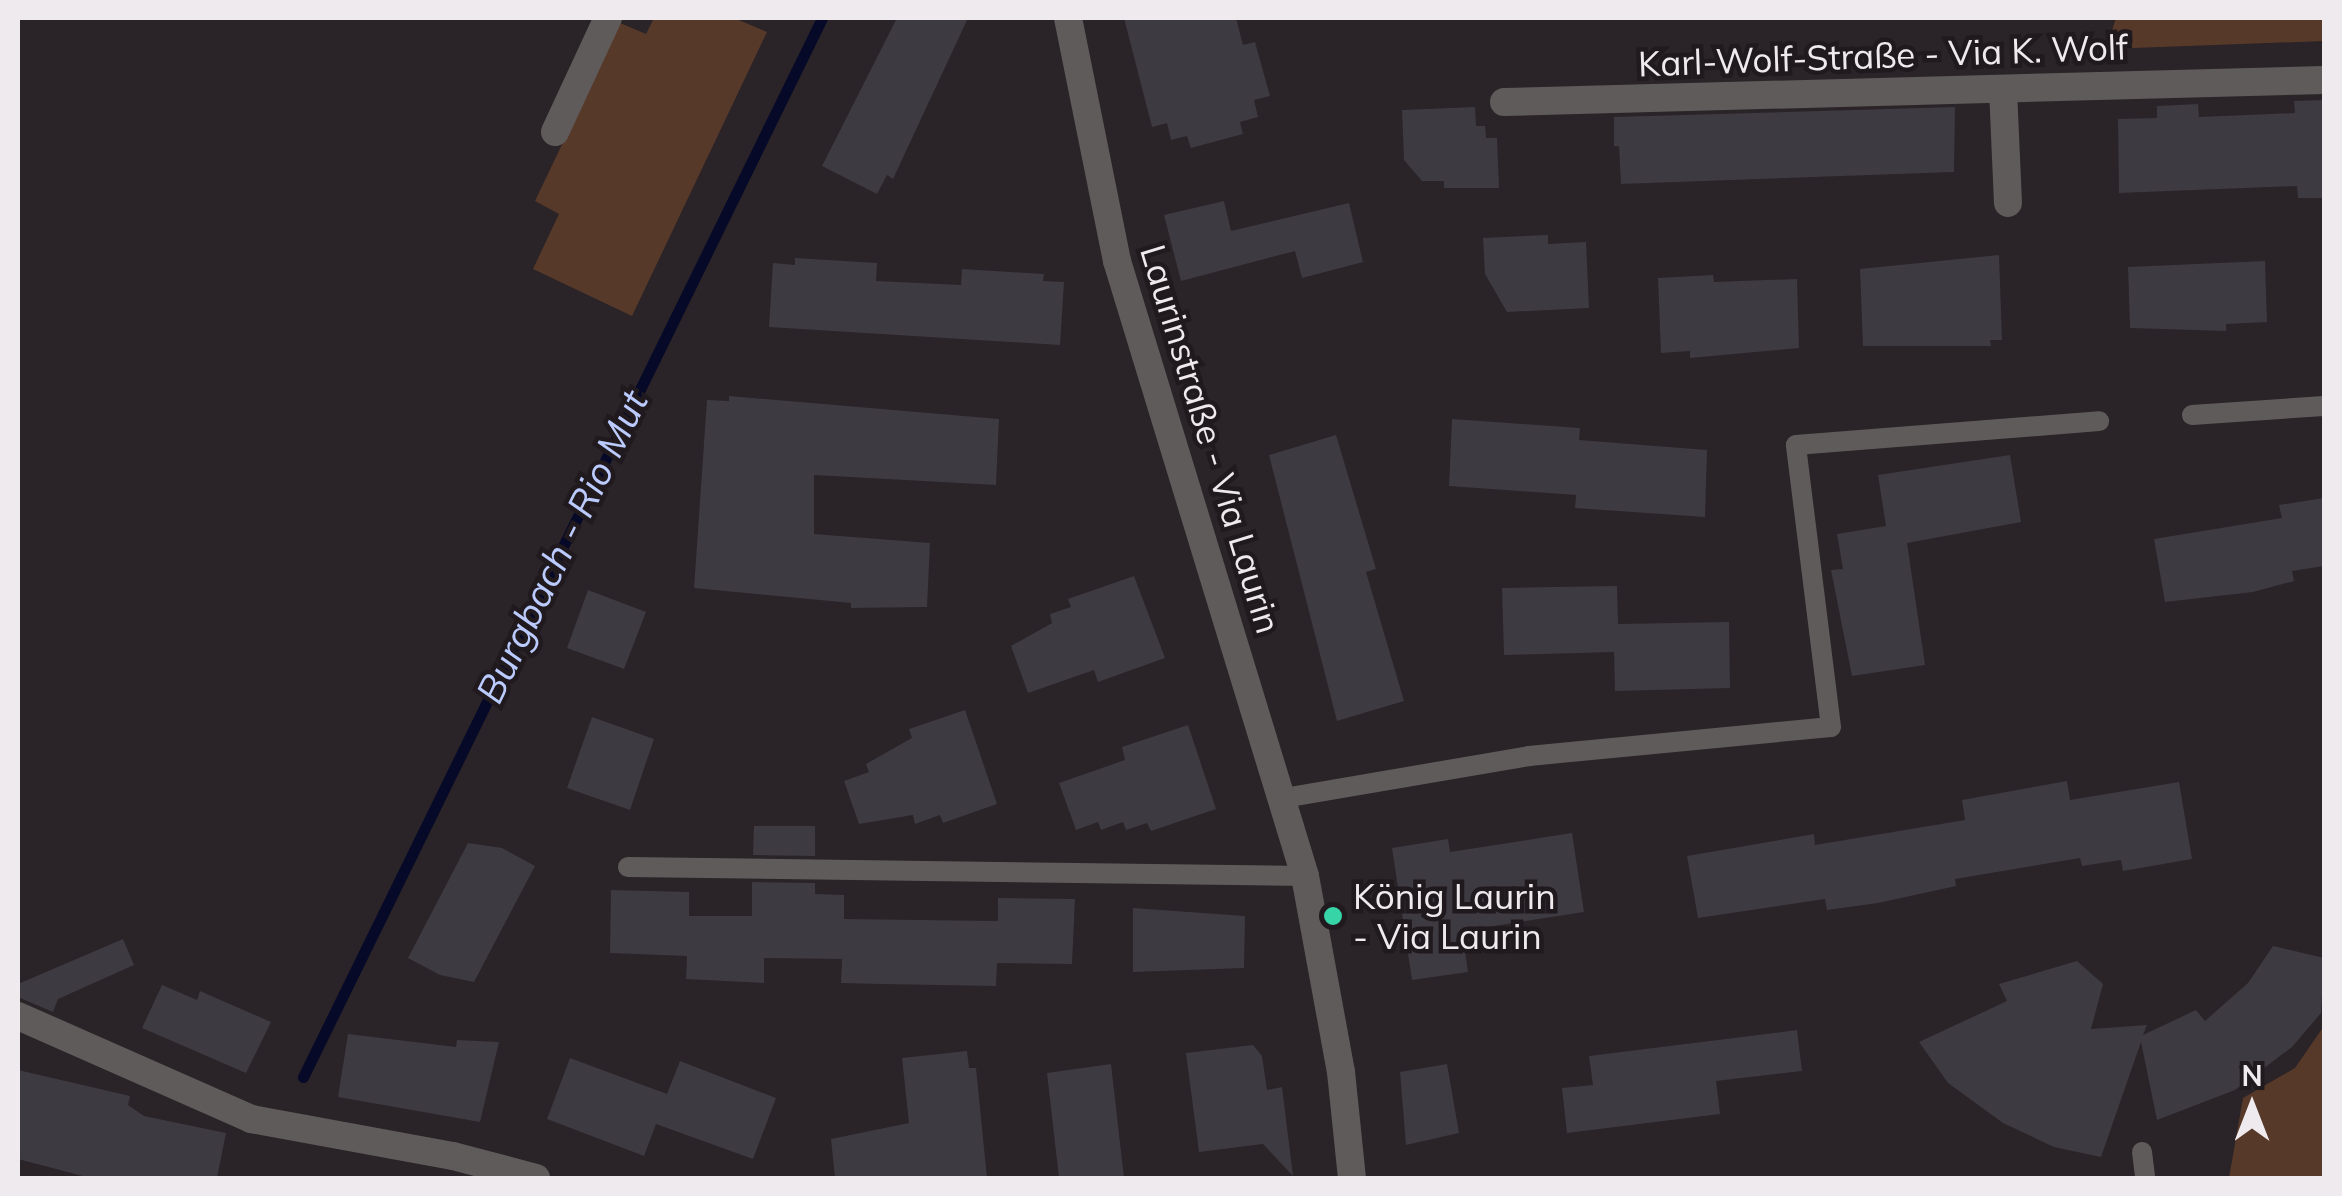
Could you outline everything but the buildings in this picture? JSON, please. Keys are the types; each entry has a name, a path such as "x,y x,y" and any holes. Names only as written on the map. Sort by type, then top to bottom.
{"street":[{"path":"555,132 608,18"},
{"name":"Laurinstraße - Via Laurin","path":"1068,18 1117,262 1196,532 1306,876 1341,1072 1352,1178"},
{"name":"Karl-Wolf-Straße - Via K. Wolf","path":"1504,102 2324,80"},
{"path":"2004,89 2008,204"},
{"path":"18,1016 251,1119 453,1156 536,1178"}],"lane":[{"path":"2192,415 2324,406"},
{"path":"1284,798 1530,756 1830,727 1796,445 2100,421"},
{"path":"628,867 1306,876"},
{"path":"2142,1152 2145,1178"}],"shaded area":[{"path":"654,18 734,18 767,32 632,316 533,269 559,214 535,201 620,23 646,34"},
{"path":"2116,18 2324,18 2324,41 2106,49"},
{"path":"2324,1026 2324,1178 2229,1178 2243,1098 2295,1068"}],"waterway":[{"name":"Burgbach - Rio Mut","path":"303,1077 822,18"}],"place":[{"name":"König Laurin - Via Laurin","path":"1333,916"}]}
